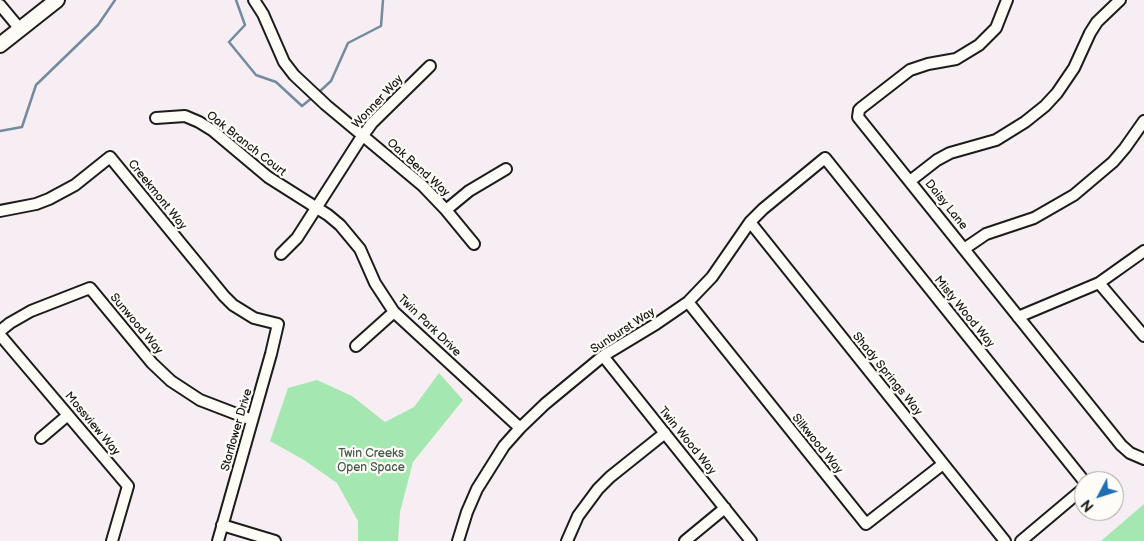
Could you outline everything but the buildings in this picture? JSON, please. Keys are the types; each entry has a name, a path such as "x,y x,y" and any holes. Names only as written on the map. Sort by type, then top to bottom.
{"main road":[{"path":"0,45 57,0"}],"street":[{"name":"Oak Bend Way","path":"254,0 263,14 284,62 294,75 307,89 423,186 474,244"},
{"name":"Daisy Lane","path":"1007,0 996,28 979,45 956,59 928,64 910,70 859,110 858,117 1121,445 1130,453 1144,460"},
{"path":"910,181 937,160 950,153 996,140 1026,122 1045,106 1057,93 1074,68 1090,32 1097,22 1120,0"},
{"path":"0,6 20,29"},
{"name":"Wonner Way","path":"281,254 297,238 372,123 430,66"},
{"name":"Oak Branch Court","path":"156,118 185,116 199,122 212,130 268,177 317,208"},
{"path":"964,249 986,234 1029,220 1074,195 1113,162 1144,121"},
{"name":"Creekmont Way","path":"0,211 36,204 56,196 74,185 110,157 228,300 254,318 278,324"},
{"name":"Sunburst Way","path":"458,541 477,489 504,446 520,428 545,404 603,356 688,302 712,277 750,222 825,158"},
{"name":"Misty Wood Way","path":"825,158 1076,471"},
{"path":"446,210 469,191 506,169"},
{"name":"Twin Park Drive","path":"317,208 351,236 360,249 380,292 394,312 520,428"},
{"name":"Shady Springs Way","path":"750,222 1005,541"},
{"path":"1018,317 1099,283 1144,251"},
{"path":"1099,283 1144,336"},
{"name":"Sunwood Way","path":"0,333 15,320 31,311 90,288 152,363 171,381 200,400 252,420"},
{"name":"Silkwood Way","path":"688,302 866,524 943,464"},
{"path":"356,346 394,312"},
{"name":"Starflower Drive","path":"218,541 278,324"},
{"name":"Mossview Way","path":"0,333 128,486 112,541"},
{"name":"Twin Wood Way","path":"603,356 751,541"},
{"path":"41,438 68,415"},
{"path":"566,541 578,516 598,489 665,433"},
{"path":"1021,541 1074,496"},
{"path":"684,541 724,508"},
{"path":"222,525 275,541"}],"green space":[{"name":"Twin Creeks Open Space","path":"439,373 463,400 413,462 400,512 398,541 358,541 358,521 337,483 304,460 270,441 288,388 317,380 352,396 385,422 414,407"},
{"path":"1144,504 1144,541 1101,541"}],"waterway":[{"path":"0,131 22,127 36,85 98,25 115,0"},
{"path":"236,0 245,25 229,42 256,75 276,82 302,106 313,97"},
{"path":"318,93 331,81 348,43 381,26 383,0"}]}
